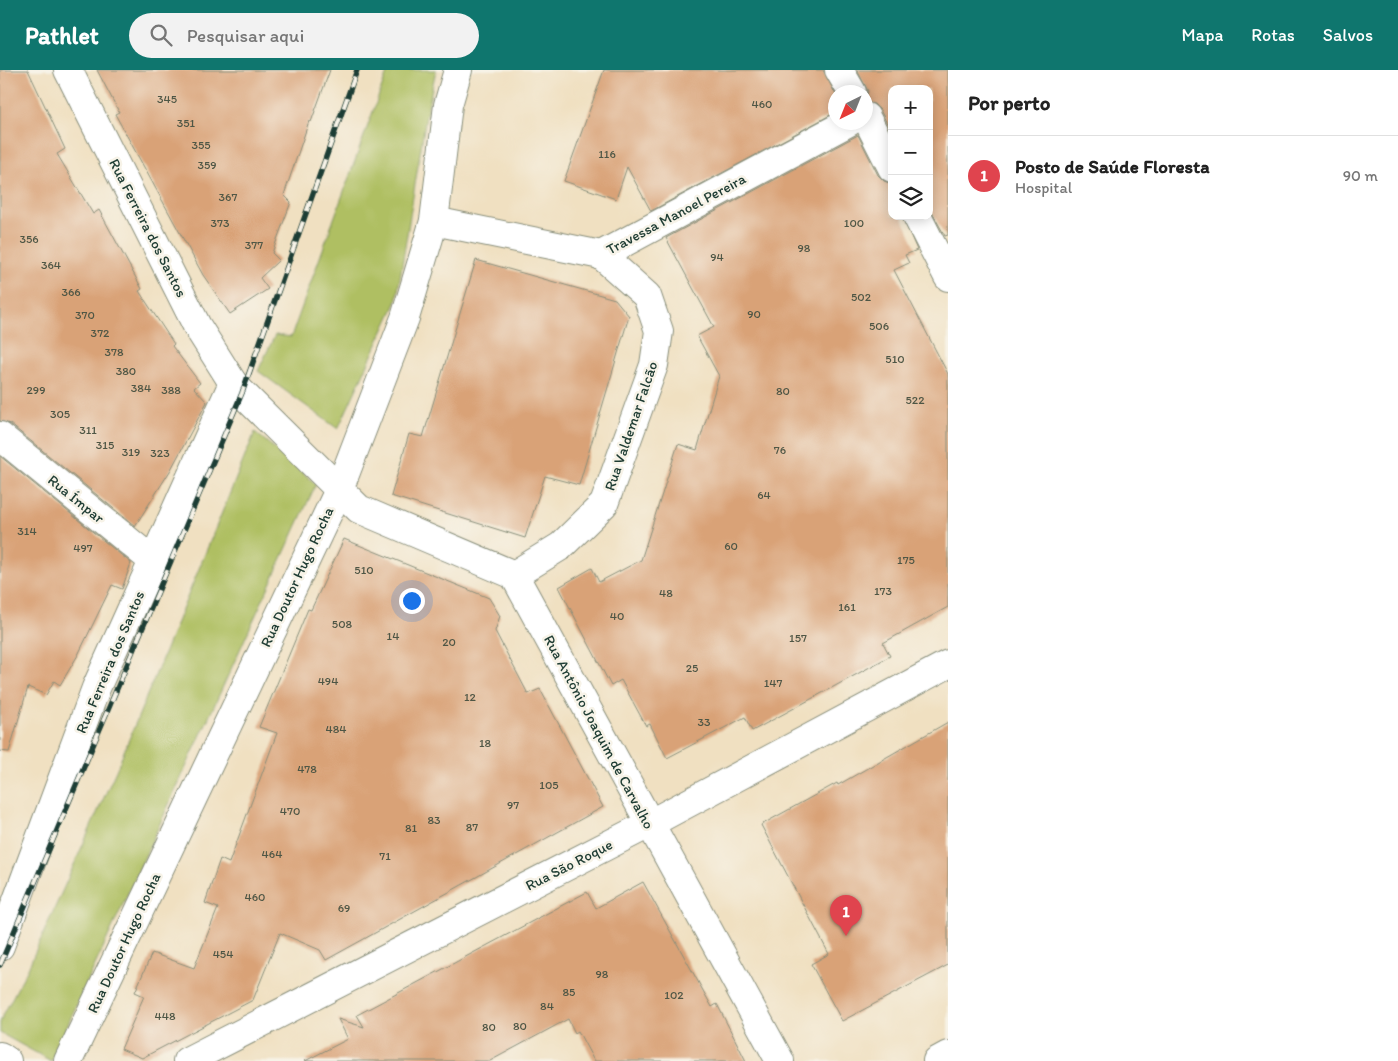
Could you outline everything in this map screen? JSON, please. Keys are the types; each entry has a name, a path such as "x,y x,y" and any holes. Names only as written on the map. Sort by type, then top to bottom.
{"street":[{"name":"Rua Ferreira dos Santos","path":"68,70 197,326 233,383 339,490"},
{"name":"Rua Doutor Hugo Rocha","path":"68,1061 339,490 406,318 434,221 448,105 458,70"},
{"path":"838,70 848,85"},
{"name":"Travessa Manoel Pereira","path":"434,221 601,254 834,130"},
{"path":"873,130 888,160"},
{"path":"919,220 948,277"},
{"name":"Rua Valdemar Falcão","path":"514,574 561,546 604,504 654,365 659,331 647,296 601,254"},
{"name":"Rua Ferreira dos Santos","path":"0,946 24,887 45,823 96,688 233,383"},
{"name":"Rua Ímpar","path":"0,436 153,561"},
{"path":"339,490 359,509 514,574"},
{"name":"Rua Antônio Joaquim de Carvalho","path":"514,574 780,1061"},
{"name":"Rua São Roque","path":"187,1061 649,824 948,664"},
{"path":"937,1061 948,1055"},
{"path":"0,1056 7,1061"}],"green space":[{"path":"388,70 436,70 426,116 396,303 338,429 258,371 275,335 291,337"},
{"path":"255,432 316,484 51,1061 0,1033 0,1021 28,968 118,766"}],"building":[{"path":"0,70 28,70 65,149 57,154 93,214 99,210 142,289 139,291 174,344 172,346 200,383 194,388 207,402 170,471 135,526 10,424 0,421"},
{"path":"97,70 330,70 311,122 309,121 284,195 291,202 272,253 279,260 260,278 268,289 230,314 203,275 115,114 119,112"},
{"path":"604,70 823,70 831,85 828,85 828,116 651,211 627,167 616,199 564,181"},
{"path":"857,70 948,70 948,235 945,236 933,214 933,85 888,85 888,125 880,110 873,104 873,85 865,85"},
{"path":"858,135 878,175 888,182 888,220 904,220 917,250 905,255 909,263 894,270 948,374 948,607 883,643 890,656 752,731 745,717 667,758 650,724 646,726 621,680 611,686 559,587 592,568 599,582 641,560 678,444 697,450 719,376 697,336 714,327 666,238"},
{"path":"476,260 615,299 629,316 579,485 545,476 525,538 391,496 409,434 423,437"},
{"path":"0,456 131,563 122,589 112,585 78,655 60,685 54,681 46,695 28,687 9,752 0,751"},
{"path":"344,539 489,598 500,616 495,631 528,694 540,689 603,807 326,960 320,950 280,933 253,1000 142,1058 121,1049 144,996 135,992 152,953 194,968 218,908 205,903 220,859 229,863 277,733 259,727 308,609 311,610"},
{"path":"948,722 948,965 842,1021 811,964 829,954 761,825 837,783 838,785"},
{"path":"643,882 712,1007 717,1004 746,1061 594,1061 578,1031 575,1033 568,1019 490,1061 305,1061 348,1039 338,1019 364,1027 357,1015 587,892 596,908"}],"railway":[{"path":"0,965 242,393 357,70"}],"place":[{"name":"Posto de Saúde Floresta","path":"846,936"}]}
